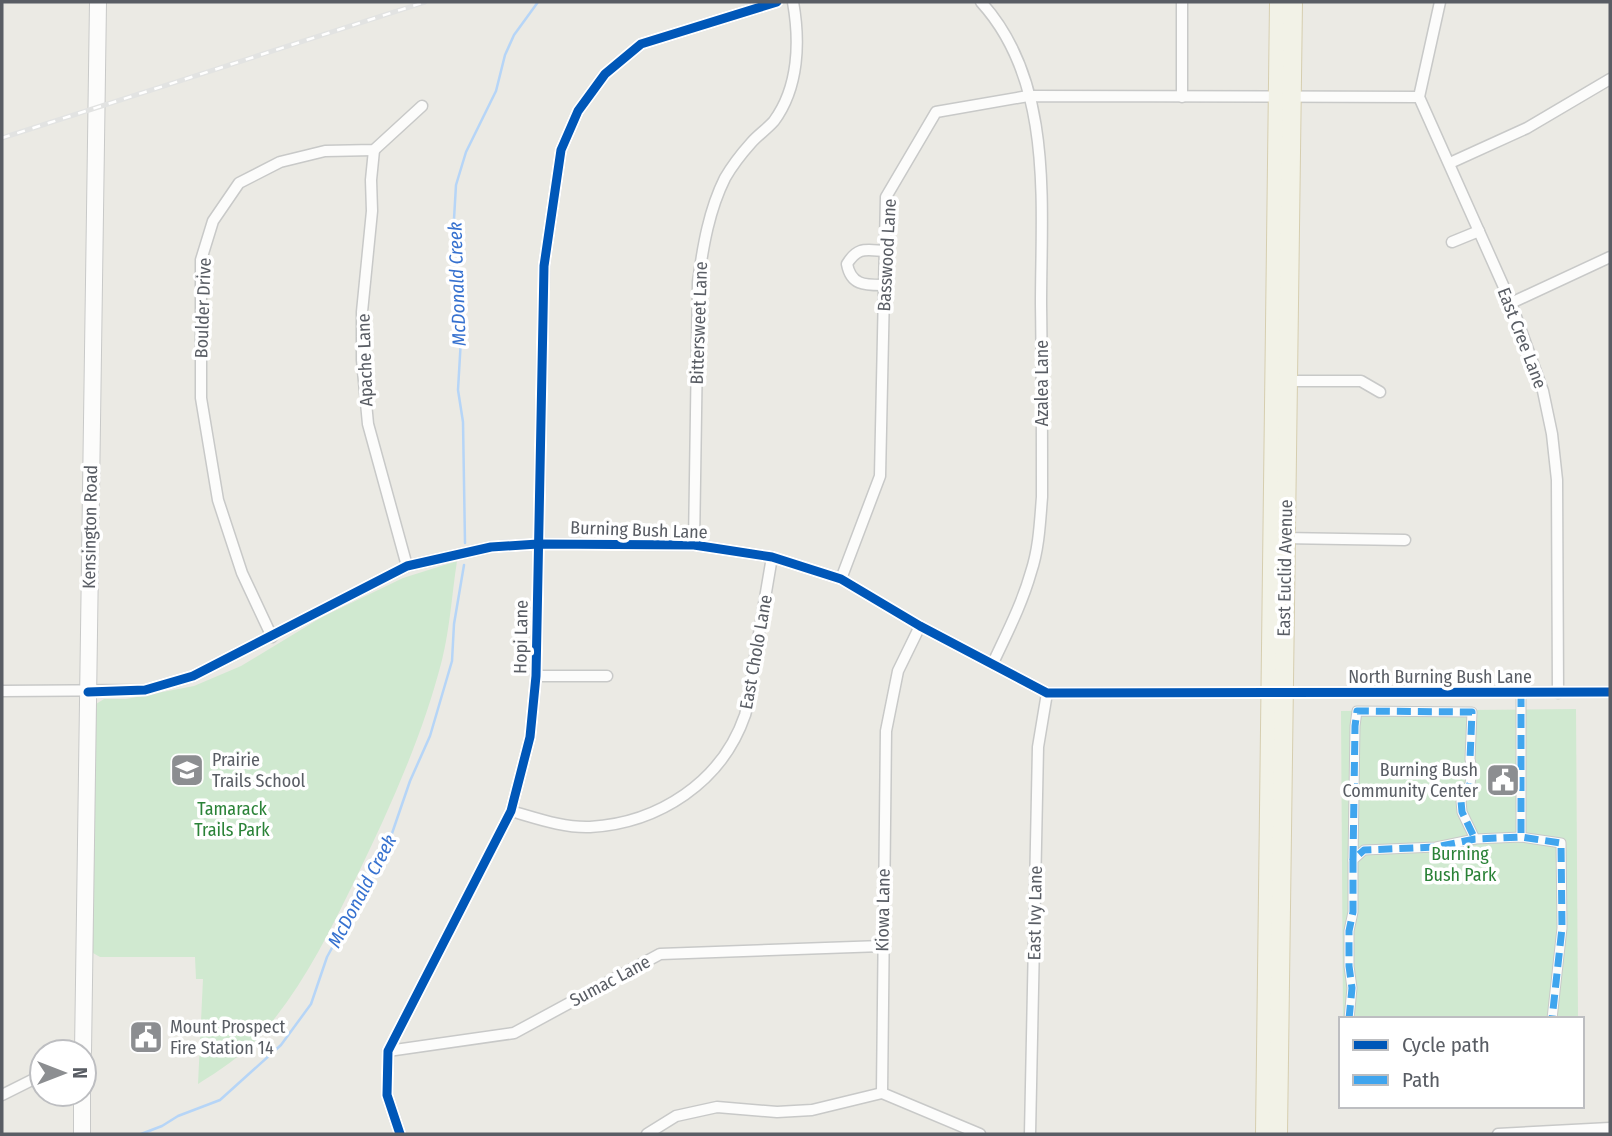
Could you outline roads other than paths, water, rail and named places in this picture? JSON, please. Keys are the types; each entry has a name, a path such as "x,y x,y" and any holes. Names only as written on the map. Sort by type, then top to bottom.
{"main road":[{"name":"Kensington Road","path":"83,1038 98,2"},
{"name":"East Euclid Avenue","path":"1265,1134 1277,692 1281,381 1284,98 1279,2"},
{"name":"East Euclid Avenue","path":"1284,98 1293,2"},
{"name":"East Euclid Avenue","path":"1277,692 1278,1134"},
{"path":"82,1108 82,1134"}],"street":[{"name":"Hopi Lane","path":"400,1134 387,1095 388,1051 511,811 530,737 536,676 544,266 561,150 578,111 605,74 641,44 777,2"},
{"name":"Bittersweet Lane","path":"694,545 698,282 704,241 726,177 751,143 774,121 787,98 794,73 798,32 793,2"},
{"name":"Azalea Lane","path":"981,2 1008,40 1021,71 1040,154 1042,497 1039,538 1032,571 1020,605 993,663"},
{"path":"1182,2 1182,97"},
{"path":"1419,97 1440,2"},
{"path":"1450,163 1527,128 1610,79"},
{"name":"Basswood Lane","path":"841,579 880,476 886,198 936,113 1028,96 1419,97"},
{"name":"East Cree Lane","path":"1419,97 1511,303 1543,391 1557,480 1558,693"},
{"path":"374,150 422,106"},
{"name":"Apache Lane","path":"374,150 372,211 362,312 362,360 368,424 407,566"},
{"name":"Boulder Drive","path":"272,637 243,573 218,500 201,398 201,260 213,221 239,184 280,162 325,151 374,150"},
{"path":"1452,242 1479,231"},
{"path":"884,285 862,285 855,282 848,274 847,264 860,250 885,251"},
{"path":"1511,303 1610,257"},
{"path":"1281,381 1362,381 1380,392"},
{"path":"1279,538 1405,540"},
{"name":"Burning Bush Lane","path":"2,691 145,690 193,676 407,566 491,547 538,544 694,545 772,557 841,579 920,626 1047,693 1277,692"},
{"name":"East Cholo Lane","path":"511,811 559,825 588,827 624,822 656,812 687,794 712,772 733,744 746,713 772,557"},
{"name":"Kiowa Lane","path":"882,1093 886,731 898,671 920,626"},
{"path":"536,676 607,676"},
{"name":"North Burning Bush Lane","path":"1277,692 1610,692"},
{"name":"East Ivy Lane","path":"1030,1134 1038,747 1047,693"},
{"path":"1521,693 1521,837"},
{"path":"1349,1017 1352,988 1349,931 1353,912 1354,726 1357,711 1472,712 1472,771 1470,783 1461,801 1462,812 1475,839"},
{"path":"1353,860 1364,850 1436,847 1475,839 1521,837 1561,843 1562,928 1552,1017"},
{"name":"Sumac Lane","path":"388,1051 514,1033 660,954 882,946"},
{"path":"2,1095 28,1082"},
{"path":"647,1134 676,1116 717,1107 777,1112 811,1110 882,1093 980,1134"},
{"path":"1498,1134 1610,1128"}],"waterway":[{"name":"McDonald Creek","path":"465,543 463,422 458,390 462,321 452,253 456,185 466,152 496,91 505,55 514,35 538,2"},
{"name":"McDonald Creek","path":"141,1134 220,1100 281,1045 311,1004 327,957 352,911 364,896 388,845 410,781 430,736 452,661 454,624 464,565"}],"railway":[{"path":"2,138 425,2"}],"place":[{"name":"Prairie Trails School","path":"187,770"},
{"name":"Burning Bush Community Center","path":"1503,780"},
{"name":"Mount Prospect Fire Station 14","path":"146,1037"}],"park label":[{"name":"Tamarack Trails Park","path":"232,819"},
{"name":"Burning Bush Park","path":"1460,864"}]}
